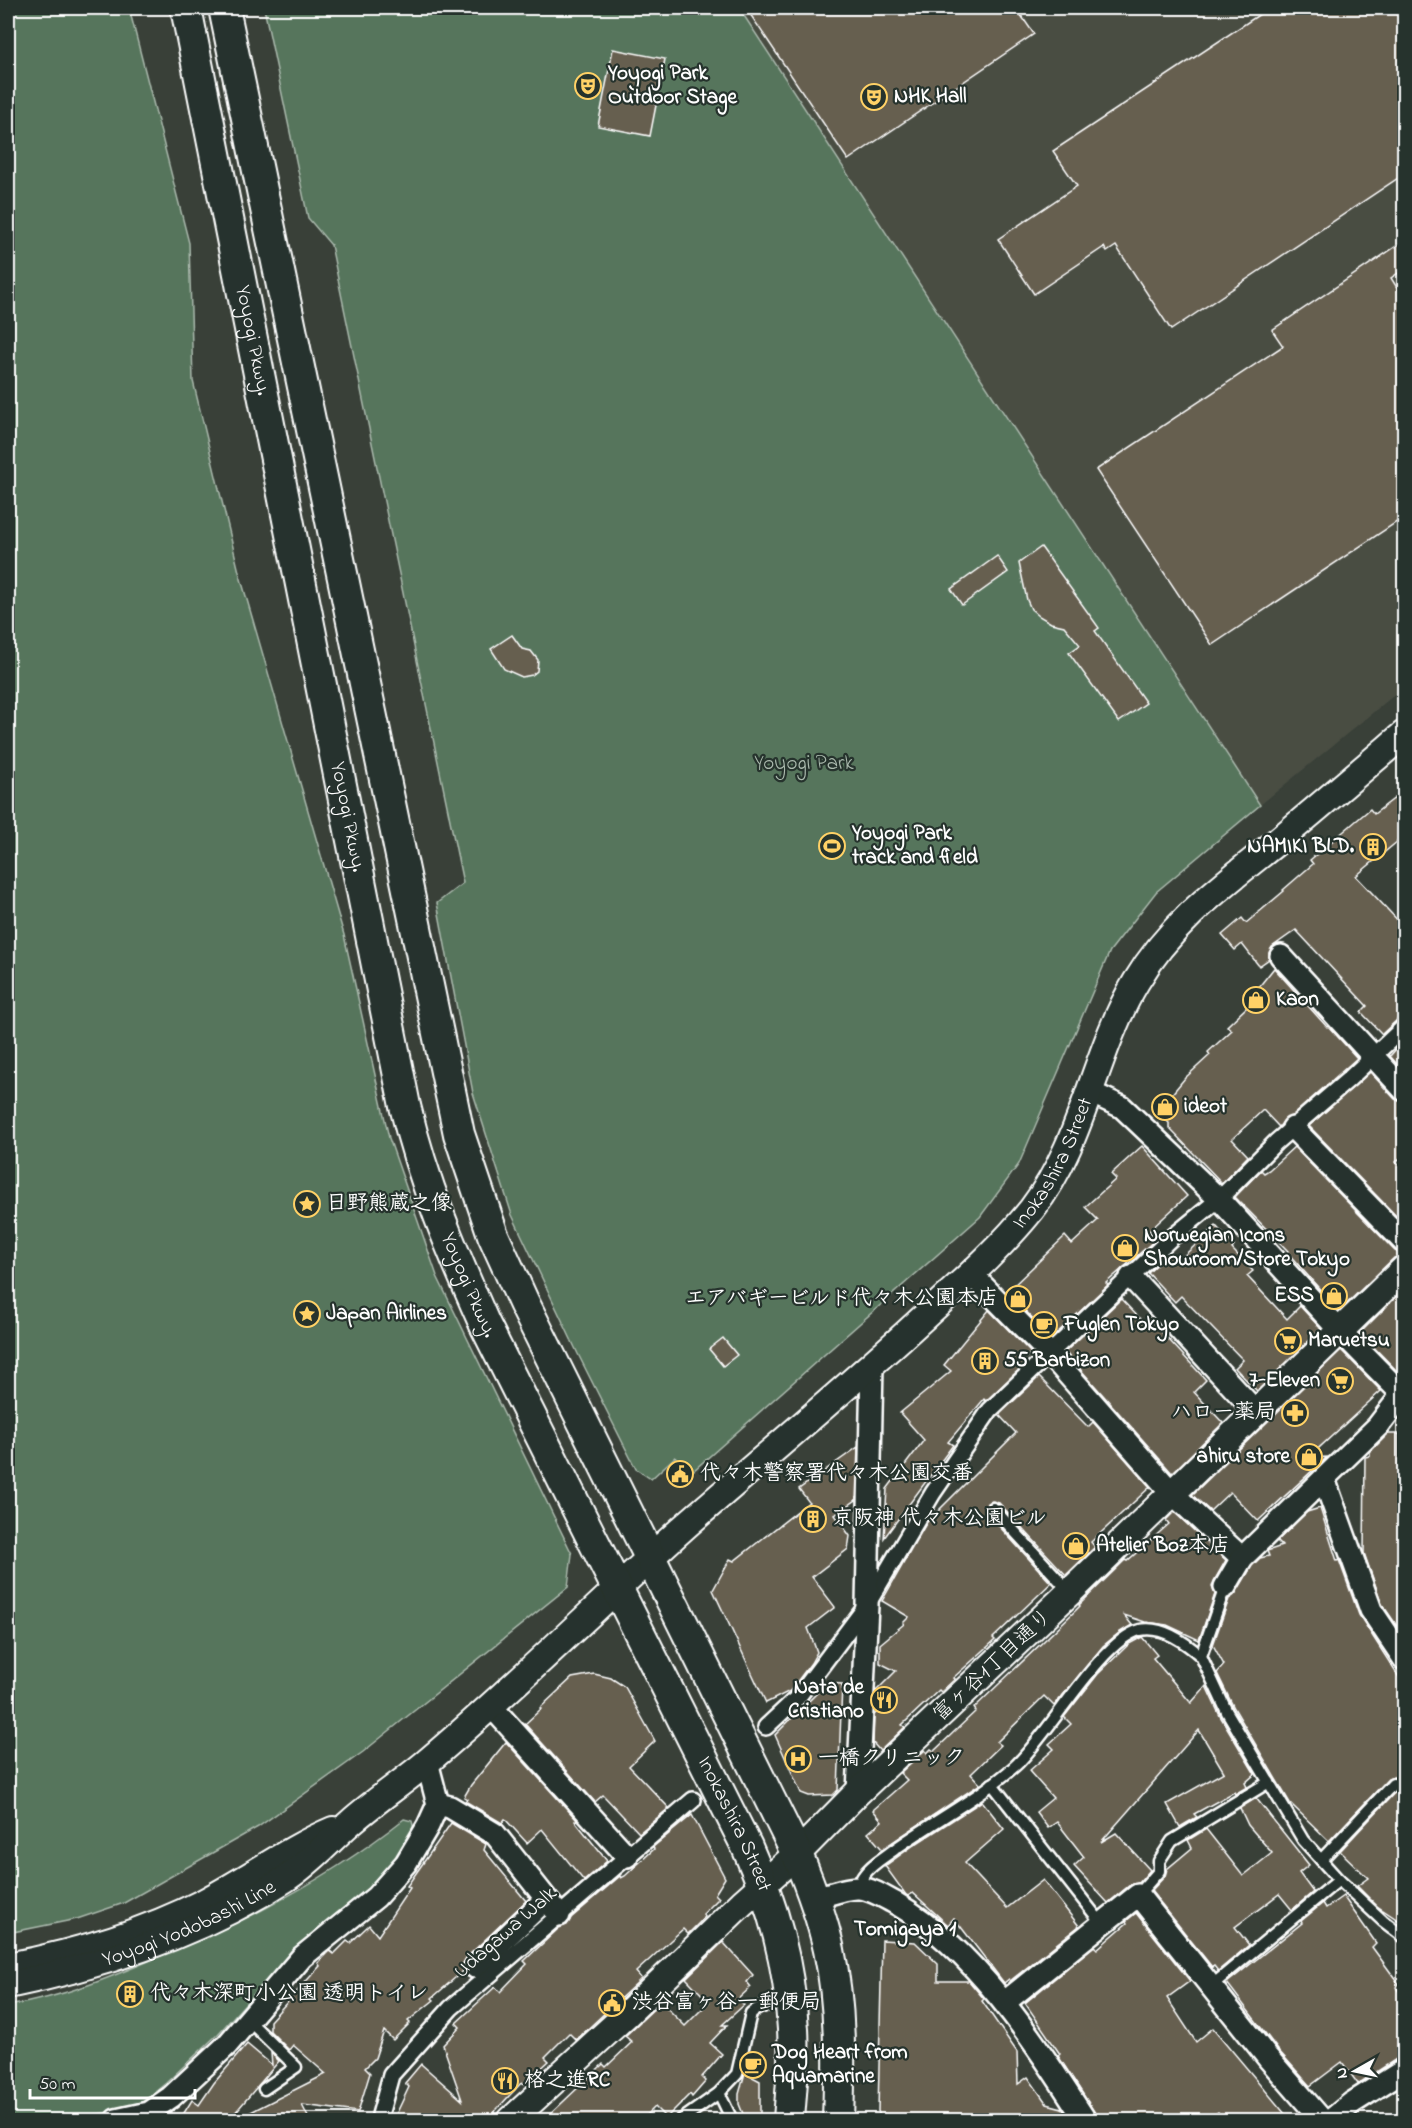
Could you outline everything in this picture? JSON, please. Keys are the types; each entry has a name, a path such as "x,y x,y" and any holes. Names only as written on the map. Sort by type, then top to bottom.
{"main road":[{"name":"Yoyogi Pkwy.","path":"186,8 414,1144 427,1186 467,1284 618,1589"},
{"name":"Yoyogi Pkwy.","path":"224,8 459,1134 493,1235 524,1303 650,1558"},
{"name":"Inokashira Street","path":"650,1558 797,1854 815,1898 829,1951 838,2010 840,2067 838,2121"},
{"name":"Inokashira Street","path":"618,1589 764,1883 785,1960 790,2002 793,2048 789,2121"}],"street":[{"name":"Inokashira Street","path":"618,1589 650,1558 872,1365 971,1274 1013,1231 1035,1205 1059,1169 1113,1026 1137,980 1168,937 1203,900 1404,734"},
{"path":"1281,956 1404,1090"},
{"path":"766,1727 798,1697 867,1605 933,1493 990,1410 1170,1239 1219,1199 1404,1027"},
{"path":"1090,1092 1122,1107 1219,1199 1340,1331 1404,1393 1378,1426 1242,1558 1225,1587"},
{"path":"1293,1128 1404,1242"},
{"name":"富ヶ谷1丁目通り","path":"511,2121 797,1854 858,1792 1071,1592 1404,1269"},
{"path":"971,1274 1049,1353 1172,1493 1242,1558"},
{"path":"1131,1277 1257,1413"},
{"path":"858,1792 867,1605 872,1365"},
{"path":"1324,1479 1371,1610 1404,1659"},
{"name":"Yoyogi Yodobashi Line","path":"8,1985 99,1964 153,1946 207,1921 286,1879 312,1860 350,1823 427,1762 618,1589"},
{"path":"490,1705 627,1856"},
{"path":"116,2121 153,2117 227,2045 302,1957 376,1898 406,1863 438,1804 427,1762"},
{"name":"Udagawa Walk","path":"381,2121 380,2115 391,2075 451,2008 553,1907 627,1856 693,1800"},
{"path":"438,1804 450,1808 495,1834 553,1907 475,1967"},
{"name":"Yoyogi Yodobashi Line","path":"8,1966 95,1945 146,1927 201,1903 307,1841 350,1823"},
{"path":"815,1898 858,1887 875,1892 912,1913 944,1939 1005,2002 1079,2118"},
{"path":"1005,2002 1138,1895 1210,1987 1322,2121"},
{"path":"1331,2121 1352,2103 1404,2070"}],"lane":[{"path":"993,1508 1071,1592"},
{"path":"1201,1656 1225,1587"},
{"path":"858,1887 864,1874 875,1864 1016,1765 1035,1744 1093,1668 1114,1647 1139,1630 1158,1631 1186,1643 1201,1656 1227,1712 1303,1840 1339,1880 1383,1921 1404,1937"},
{"path":"1138,1895 1159,1871 1159,1861 1172,1841 1269,1782"},
{"path":"992,1784 1102,1924"},
{"path":"1321,1860 1393,1784"},
{"path":"1210,1987 1339,1880"},
{"path":"681,2121 719,2093 737,2074 751,2013 767,2005 790,2002"},
{"path":"249,2020 296,2067 264,2089"},
{"path":"719,2093 732,2121"}],"shaded area":[{"path":"739,8 1404,8 1404,687 1260,805"}],"green space":[{"path":"8,8 129,8 189,243 193,381 239,572 344,935 389,1138 437,1276 572,1554 568,1587 363,1752 258,1827 124,1903 77,1919 8,1933"},
{"name":"Yoyogi Park","path":"264,8 739,8 1260,805 1156,892 1110,951 1019,1164 980,1217 694,1470 675,1457 651,1479 636,1469 512,1215 473,1093 437,903 463,883 331,245 308,218"},
{"path":"404,1819 412,1821 414,1830 390,1871 364,1897 297,1946 218,2034 144,2101 111,2112 59,2120 8,2120 8,2006 89,1985 239,1922 335,1868"}],"building":[{"name":"NHK Hall","path":"746,8 1016,8 1034,34 848,160"},
{"path":"1269,8 1404,8 1404,174 1171,330 1116,246 1107,252 1104,247 1034,294 998,239 1077,186 1053,151"},
{"path":"613,49 665,59 650,136 598,126"},
{"path":"1404,241 1404,269 1391,278 1404,299 1404,517 1212,645 1096,470 1283,346 1272,330"},
{"path":"1041,547 1099,628 1095,631 1146,703 1119,722 1069,653 1080,645 1064,626 1051,623 1031,609 1019,563"},
{"path":"997,556 1008,572 962,605 951,589"},
{"path":"512,635 522,649 531,651 538,660 537,671 532,675 522,677 504,669 491,649"},
{"path":"1404,791 1404,836 1356,876 1404,927 1404,1018 1397,1020 1382,1034 1361,1012 1367,1006 1296,930 1272,947 1269,959 1259,966 1242,944 1235,950 1222,935 1242,918 1246,923 1284,891 1313,864 1310,860 1370,809 1374,814"},
{"path":"1274,968 1357,1058 1292,1116 1285,1119 1279,1127 1263,1110 1232,1139 1248,1156 1222,1183 1169,1128 1169,1123 1157,1112 1185,1078 1210,1055 1208,1052 1232,1030 1227,1026 1249,1005 1246,1003"},
{"path":"1404,1040 1404,1072 1390,1056"},
{"path":"1370,1072 1395,1099 1404,1102 1404,1154 1396,1162 1404,1171 1404,1224 1309,1126"},
{"path":"1142,1146 1187,1196 1149,1231 1156,1239 1106,1283 1108,1285 1052,1338 1007,1292 1065,1236 1072,1244 1098,1220 1085,1207 1116,1179 1111,1174"},
{"path":"1294,1147 1395,1251 1404,1254 1394,1258 1339,1311 1288,1251 1235,1197 1261,1170 1264,1173 1269,1170"},
{"path":"1216,1226 1234,1246 1232,1249 1253,1271 1247,1276 1287,1319 1300,1306 1321,1329 1257,1391 1235,1368 1243,1360 1181,1296 1175,1302 1148,1273 1169,1253 1177,1262"},
{"path":"1404,1289 1404,1365 1401,1375 1360,1333"},
{"path":"1121,1299 1143,1322 1148,1317 1206,1380 1194,1392 1223,1423 1172,1473 1065,1352"},
{"path":"989,1310 1031,1353 1023,1360 1026,1363 986,1401 984,1399 948,1442 953,1445 884,1538 887,1489 924,1440 900,1413 951,1371 944,1365"},
{"path":"723,1338 737,1355 723,1366 709,1349"},
{"path":"1341,1350 1381,1391 1308,1458 1327,1457 1258,1521 1230,1492 1210,1511 1192,1495"},
{"path":"1039,1377 1088,1427 1093,1422 1150,1487 1091,1542 1095,1547 1066,1575 999,1503 992,1501 988,1503 987,1513 1051,1583 993,1638 995,1640 953,1678 955,1679 941,1692 939,1690 902,1725 905,1727 880,1751 873,1743 874,1715 887,1703 876,1691 896,1671 880,1663 880,1644 909,1617 882,1601 927,1522 1016,1433 999,1415"},
{"path":"1388,1434 1399,1434 1399,1558 1404,1556 1404,1636 1382,1604 1364,1553 1365,1457 1370,1456 1370,1452"},
{"path":"858,1447 856,1500 835,1515 850,1536 848,1549 812,1577 835,1607 808,1628 817,1652 811,1663 790,1691 766,1703 713,1590 730,1559 734,1561 809,1502 799,1489"},
{"path":"1320,1508 1337,1561 1339,1560 1359,1615 1404,1685 1404,1924 1377,1906 1357,1886 1368,1878 1340,1851 1398,1789 1399,1779 1394,1777 1388,1779 1329,1841 1290,1803 1234,1708 1217,1673 1224,1665 1213,1645 1229,1599 1236,1593 1252,1566 1260,1558 1269,1556 1267,1551 1282,1546 1277,1541 1307,1512"},
{"path":"1174,1512 1226,1560 1214,1581 1212,1587 1215,1594 1199,1640 1167,1625 1145,1622 1124,1615 1132,1625 1103,1646 1054,1706 1044,1696 997,1742 1001,1745 971,1774 980,1784 882,1849 868,1833 882,1821 873,1810 907,1780 900,1773 925,1750 927,1753 931,1749 934,1751 976,1711 974,1708 1125,1560 1127,1561 1169,1524 1166,1520"},
{"path":"1142,1637 1157,1655 1153,1658 1191,1703 1206,1686 1220,1716 1255,1774 1245,1783 1247,1787 1194,1814 1197,1817 1180,1827 1167,1804 1224,1772 1199,1730 1101,1842 1116,1833 1150,1870 1139,1883 1130,1885 1108,1903 1074,1866 1084,1857 1057,1822 1048,1828 1036,1812 1053,1798 1029,1771 1054,1749 1049,1744 1071,1724 1064,1717 1098,1674 1129,1644"},
{"path":"594,1674 611,1678 625,1687 655,1741 629,1766 669,1808 639,1833 603,1795 595,1802 525,1724 572,1678"},
{"path":"827,1683 842,1684 838,1790 833,1795 809,1796 801,1793 775,1735"},
{"path":"506,1742 577,1820 575,1821 607,1861 584,1881 542,1829 527,1843 505,1819 502,1823 465,1801 467,1799 464,1797 471,1785"},
{"path":"1256,1798 1309,1865 1299,1873 1313,1892 1292,1910 1279,1894 1235,1927 1249,1945 1218,1971 1214,1966 1212,1967 1151,1891 1165,1876 1167,1869 1192,1848 1188,1840 1206,1829 1243,1876 1272,1853 1248,1825 1240,1808"},
{"path":"982,1801 1004,1829 965,1863 1007,1908 1043,1880 1079,1926 1010,1981 1009,1979 1004,1983 954,1918 948,1925 913,1893 906,1895 885,1866"},
{"path":"692,1815 725,1878 715,1894 719,1898 703,1914 705,1917 688,1934 683,1929 636,1972 640,1980 576,2040 569,2033 545,2057 549,2061 524,2084 522,2082 486,2121 393,2121 409,2087 405,2083 421,2064 462,2100 443,2045 460,2027 456,2023 495,1987 500,1992 527,1964 524,1961 559,1928 567,1925 571,1918 620,1876 621,1878 625,1876 654,1849 653,1847"},
{"path":"451,1823 486,1844 484,1850 526,1901 466,1958 463,1971 432,1998 434,2000 408,2021 410,2023 393,2040 384,2031 375,2058 365,2068 370,2073 358,2112 302,2105 310,2121 233,2121 326,2074 293,2045 289,2050 270,2031 270,2021 320,1966 318,1963 330,1951 334,1954 369,1925 378,1936 410,1888 407,1886"},
{"path":"1343,1896 1376,1943 1372,1947 1399,1984 1396,1987 1404,2000 1404,2054 1358,2084 1342,2062 1310,2086 1278,2050 1227,1983 1302,1923 1301,1921 1323,1903 1326,1908"},
{"path":"1136,1913 1190,1981 1167,1998 1196,2042 1213,2028 1291,2121 1224,2121 1218,2112 1205,2121 1100,2121 1058,2056 1060,2054 1025,2003 1094,1946 1097,1949"},
{"path":"882,1940 915,1942 938,1964 938,1981 969,1981 984,1999 982,2001 1017,2052 1018,2084 1028,2077 1047,2104 1062,2108 1068,2117 1042,2121 882,2121 878,2111"},
{"path":"723,1942 753,1975 747,1982 751,1987 738,1999 744,2005 722,2025 727,2025 710,2043 722,2054 702,2077 706,2081 692,2097 690,2094 666,2118 655,2107 641,2121 543,2121 603,2064 606,2067 632,2042 625,2036 661,2002 685,2026 709,2002 686,1978"},
{"path":"247,2044 272,2065 271,2053 279,2061 228,2121 179,2121 192,2100 199,2105 214,2083"},
{"path":"745,2073 760,2081 760,2121 746,2121 739,2104 739,2094"}],"place":[{"name":"Yoyogi Park Outdoor Stage","path":"588,86"},
{"name":"NHK Hall","path":"874,97"},
{"name":"Yoyogi Park track and field","path":"832,846"},
{"name":"NAMIKI BLD.","path":"1373,847"},
{"name":"Kaon","path":"1256,1000"},
{"name":"ideot","path":"1165,1107"},
{"name":"日野熊蔵之像","path":"307,1204"},
{"name":"Norwegian Icons Showroom/Store Tokyo","path":"1125,1248"},
{"name":"ESS","path":"1334,1296"},
{"name":"エアバギービルド代々木公園本店","path":"1018,1299"},
{"name":"Japan Airlines","path":"307,1314"},
{"name":"Fuglen Tokyo","path":"1044,1325"},
{"name":"Maruetsu","path":"1288,1341"},
{"name":"55 Barbizon","path":"985,1361"},
{"name":"7-Eleven","path":"1340,1381"},
{"name":"ハロー薬局","path":"1295,1413"},
{"name":"ahiru store","path":"1309,1457"},
{"name":"代々木警察署代々木公園交番","path":"680,1474"},
{"name":"京阪神 代々木公園ビル","path":"813,1519"},
{"name":"Atelier Boz本店","path":"1076,1546"},
{"name":"Nata de Cristiano","path":"884,1700"},
{"name":"一橋クリニック","path":"798,1759"},
{"name":"代々木深町小公園 透明トイレ","path":"130,1994"},
{"name":"渋谷富ヶ谷一郵便局","path":"612,2003"},
{"name":"Dog Heart from Aquamarine","path":"753,2065"},
{"name":"格之進RC","path":"505,2081"}],"district":[{"name":"Tomigaya 1","path":"905,1930"}]}
